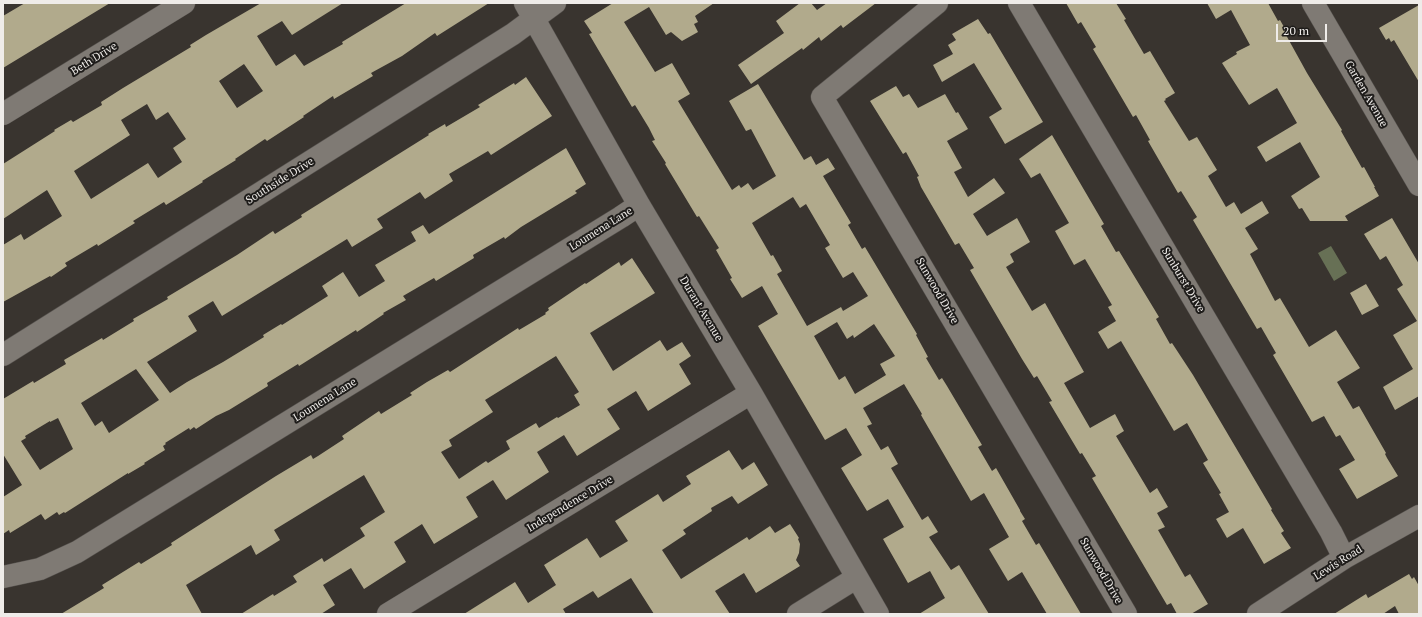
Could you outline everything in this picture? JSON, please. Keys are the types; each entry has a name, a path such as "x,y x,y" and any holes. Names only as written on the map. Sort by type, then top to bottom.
{"street":[{"name":"Beth Drive","path":"3,114 184,3"},
{"name":"Southside Drive","path":"3,355 506,38 529,11 555,3"},
{"name":"Sunwood Drive","path":"937,3 822,96 1126,614"},
{"name":"Sunburst Drive","path":"1019,3 1331,532 1344,558"},
{"name":"Garden Avenue","path":"1313,3 1419,185"},
{"name":"Durant Avenue","path":"529,11 639,205 751,393 878,614"},
{"name":"Loumena Lane","path":"3,577 40,569 77,552 639,205"},
{"name":"Independence Drive","path":"388,614 751,393"},
{"name":"Lewis Road","path":"1258,614 1287,606 1344,558 1417,522"},
{"path":"798,614 856,578"}],"shaded area":[{"path":"1331,246 1347,273 1334,281 1318,253"}],"building":[{"path":"25,3 110,3 3,68 3,16"},
{"path":"261,3 343,3 292,35 282,21 257,36 276,66 295,54 304,66 343,44 342,42 406,3 489,3 437,36 435,33 402,56 371,73 373,76 334,99 333,96 303,116 304,117 267,141 265,139 235,159 236,160 202,181 203,182 166,205 164,202 133,221 135,223 98,246 97,244 65,263 67,266 51,277 50,276 3,302 3,245 21,234 24,240 62,216 47,190 3,219 3,164 55,131 54,130 71,120 73,122 102,105 101,102 191,47 190,45","holes":["244,64 263,91 237,108 219,81","147,104 156,120 168,112 186,139 173,148 182,162 158,178 148,163 91,199 74,171 130,135 121,120"]},
{"path":"613,3 714,3 695,16 698,22 694,24 698,32 682,41 671,32 666,35 649,7 624,22 655,72 672,63 690,94 678,101 732,190 739,185 741,188 748,183 753,190 776,176 751,129 746,131 729,101 758,84 804,160 811,156 816,165 828,158 835,169 823,176 851,223 848,225 862,249 865,247 917,334 916,335 928,357 926,358 939,380 942,378 982,445 978,447 992,471 996,468 1025,519 1022,521 1036,545 1039,543 1081,614 1047,614 1022,572 1008,581 989,549 1009,537 984,493 971,501 904,384 863,408 872,424 867,426 881,450 888,446 898,464 891,468 922,520 928,516 938,532 929,537 951,570 959,565 989,614 919,614 945,598 930,571 908,583 883,539 904,527 888,499 867,511 841,468 862,455 846,428 825,440 758,326 778,314 762,286 742,298 730,279 732,278 716,250 719,248 699,216 697,217 665,164 666,163 652,141 655,140 649,128 635,105 632,107 589,34 592,33 584,21","holes":["793,197 800,208 806,204 830,245 825,248 843,278 853,272 868,296 843,311 841,307 807,326 777,274 782,271 773,255 771,256 752,223","837,322 847,339 853,335 854,338 874,324 895,356 880,364 886,375 855,394 845,376 839,380 814,336"]},
{"path":"800,3 811,3 817,10 827,3 876,3 843,28 841,25 821,41 819,37 803,50 802,48 751,84 738,65 784,33 776,21"},
{"path":"1066,3 1116,3 1144,54 1150,51 1175,93 1164,101 1189,141 1197,137 1217,170 1208,176 1226,207 1234,202 1241,214 1262,201 1269,213 1245,228 1258,249 1250,254 1275,301 1280,298 1309,347 1336,330 1360,368 1337,382 1353,409 1359,406 1398,476 1357,499 1339,469 1355,460 1340,435 1336,437 1324,416 1312,422 1273,355 1276,353 1261,327 1257,329 1193,220 1197,217 1181,191 1178,193 1148,141 1150,140 1136,115 1133,117 1093,49 1096,47 1081,22 1078,24"},
{"path":"1207,3 1268,3 1278,21 1280,20 1288,34 1286,35 1307,73 1342,130 1341,131 1362,168 1364,167 1379,196 1345,216 1348,221 1310,221 1302,208 1299,209 1291,196 1320,177 1300,142 1266,162 1257,147 1297,123 1277,88 1249,105 1222,63 1237,54 1236,52 1250,45 1231,10 1216,19"},
{"path":"1419,5 1419,82 1394,40 1391,42 1389,38 1386,40 1379,28"},
{"path":"978,19 988,34 990,33 1043,122 1005,144 989,117 1002,109 974,63 942,82 933,65 953,54 948,45 956,40 952,34"},
{"path":"526,77 552,116 491,155 488,151 449,174 453,181 425,199 420,192 377,219 383,228 352,247 347,239 222,316 213,301 188,316 197,331 147,362 170,393 264,337 263,335 281,324 282,325 328,296 322,286 343,272 359,297 385,281 375,265 416,241 411,232 423,225 429,234 566,148 586,184 575,191 577,193 521,227 505,239 504,237 473,255 474,258 436,281 434,278 403,296 406,300 383,313 384,314 357,332 356,330 299,366 298,364 267,383 268,386 229,410 216,416 196,429 194,427 190,430 189,428 165,443 166,444 163,446 165,450 144,463 145,464 128,473 65,513 64,512 59,515 57,512 45,520 41,514 10,533 9,530 3,534 3,497 22,485 3,454 3,399 66,364 64,360 102,338 103,340 134,321 133,319 168,299 167,297 237,255 273,231 275,234 302,217 301,215 429,135 428,134 445,124 446,127 480,107 478,105 514,83 515,85","holes":["136,369 159,400 109,433 102,421 95,426 81,403","58,418 73,449 40,470 21,441 26,438 25,436"]},
{"path":"896,86 903,97 909,94 918,108 945,94 956,113 958,112 968,129 947,141 962,168 954,172 968,197 994,178 1005,193 973,214 987,236 1017,218 1030,242 1010,254 1014,262 1006,267 1032,311 1045,303 1084,372 1064,383 1090,428 1115,414 1124,431 1116,436 1150,493 1157,488 1168,507 1157,513 1165,527 1158,530 1185,577 1190,574 1208,604 1191,614 1177,614 1171,603 1167,605 1092,478 1096,476 1082,453 1080,454 1049,402 1052,401 1037,376 1034,378 1022,359 970,270 974,268 959,243 955,245 921,187 917,177 919,176 906,152 903,154 870,101"},
{"path":"1052,135 1104,224 1101,226 1116,252 1119,251 1159,317 1156,319 1170,344 1172,343 1193,375 1284,531 1281,533 1291,548 1264,564 1243,528 1227,538 1216,519 1229,512 1219,494 1221,493 1203,463 1208,460 1187,423 1174,431 1121,341 1108,349 1098,332 1116,321 1108,307 1112,305 1085,259 1074,265 1055,231 1069,223 1040,173 1031,178 1019,159"},
{"path":"1392,218 1419,264 1419,396 1395,410 1383,387 1413,369 1393,335 1417,321 1397,289 1403,285 1386,256 1380,260 1364,234"},
{"path":"632,258 655,293 590,333 613,371 660,340 667,351 682,342 691,356 679,364 691,384 648,411 636,391 607,409 620,429 577,456 564,435 537,452 549,472 506,500 493,480 466,497 478,517 434,544 422,524 394,542 406,562 364,589 351,568 323,585 335,605 321,614 241,614 273,594 274,596 297,582 293,576 322,558 324,562 365,536 360,528 385,512 364,475 274,530 280,540 256,555 251,545 186,585 202,614 61,614 104,588 102,585 139,562 141,564 172,545 171,543 276,476 311,455 313,459 318,456 344,439 342,436 379,411 381,414 412,395 410,393 427,382 448,370 450,372 518,328 519,330 546,314 545,313 549,310 548,308 619,262 621,266","holes":["556,356 579,392 574,395 580,405 539,428 536,423 506,441 510,449 488,463 486,461 459,479 441,452 452,446 449,440 493,412 485,400"]},
{"path":"1366,284 1379,306 1362,315 1350,293"},
{"path":"729,450 742,470 754,462 768,485 738,504 732,496 711,508 712,511 683,530 686,534 662,550 681,579 747,537 749,540 770,526 775,533 790,524 799,538 800,544 799,553 796,560 800,566 756,593 744,573 715,591 730,614 654,614 631,578 598,598 593,591 563,609 566,614 464,614 515,582 528,603 556,585 544,565 587,538 600,558 628,541 615,521 658,494 663,502 691,484 686,476"},
{"path":"1409,574 1412,579 1414,577 1419,586 1419,614 1399,614 1395,606 1383,614 1334,614 1366,594 1368,598"}]}
